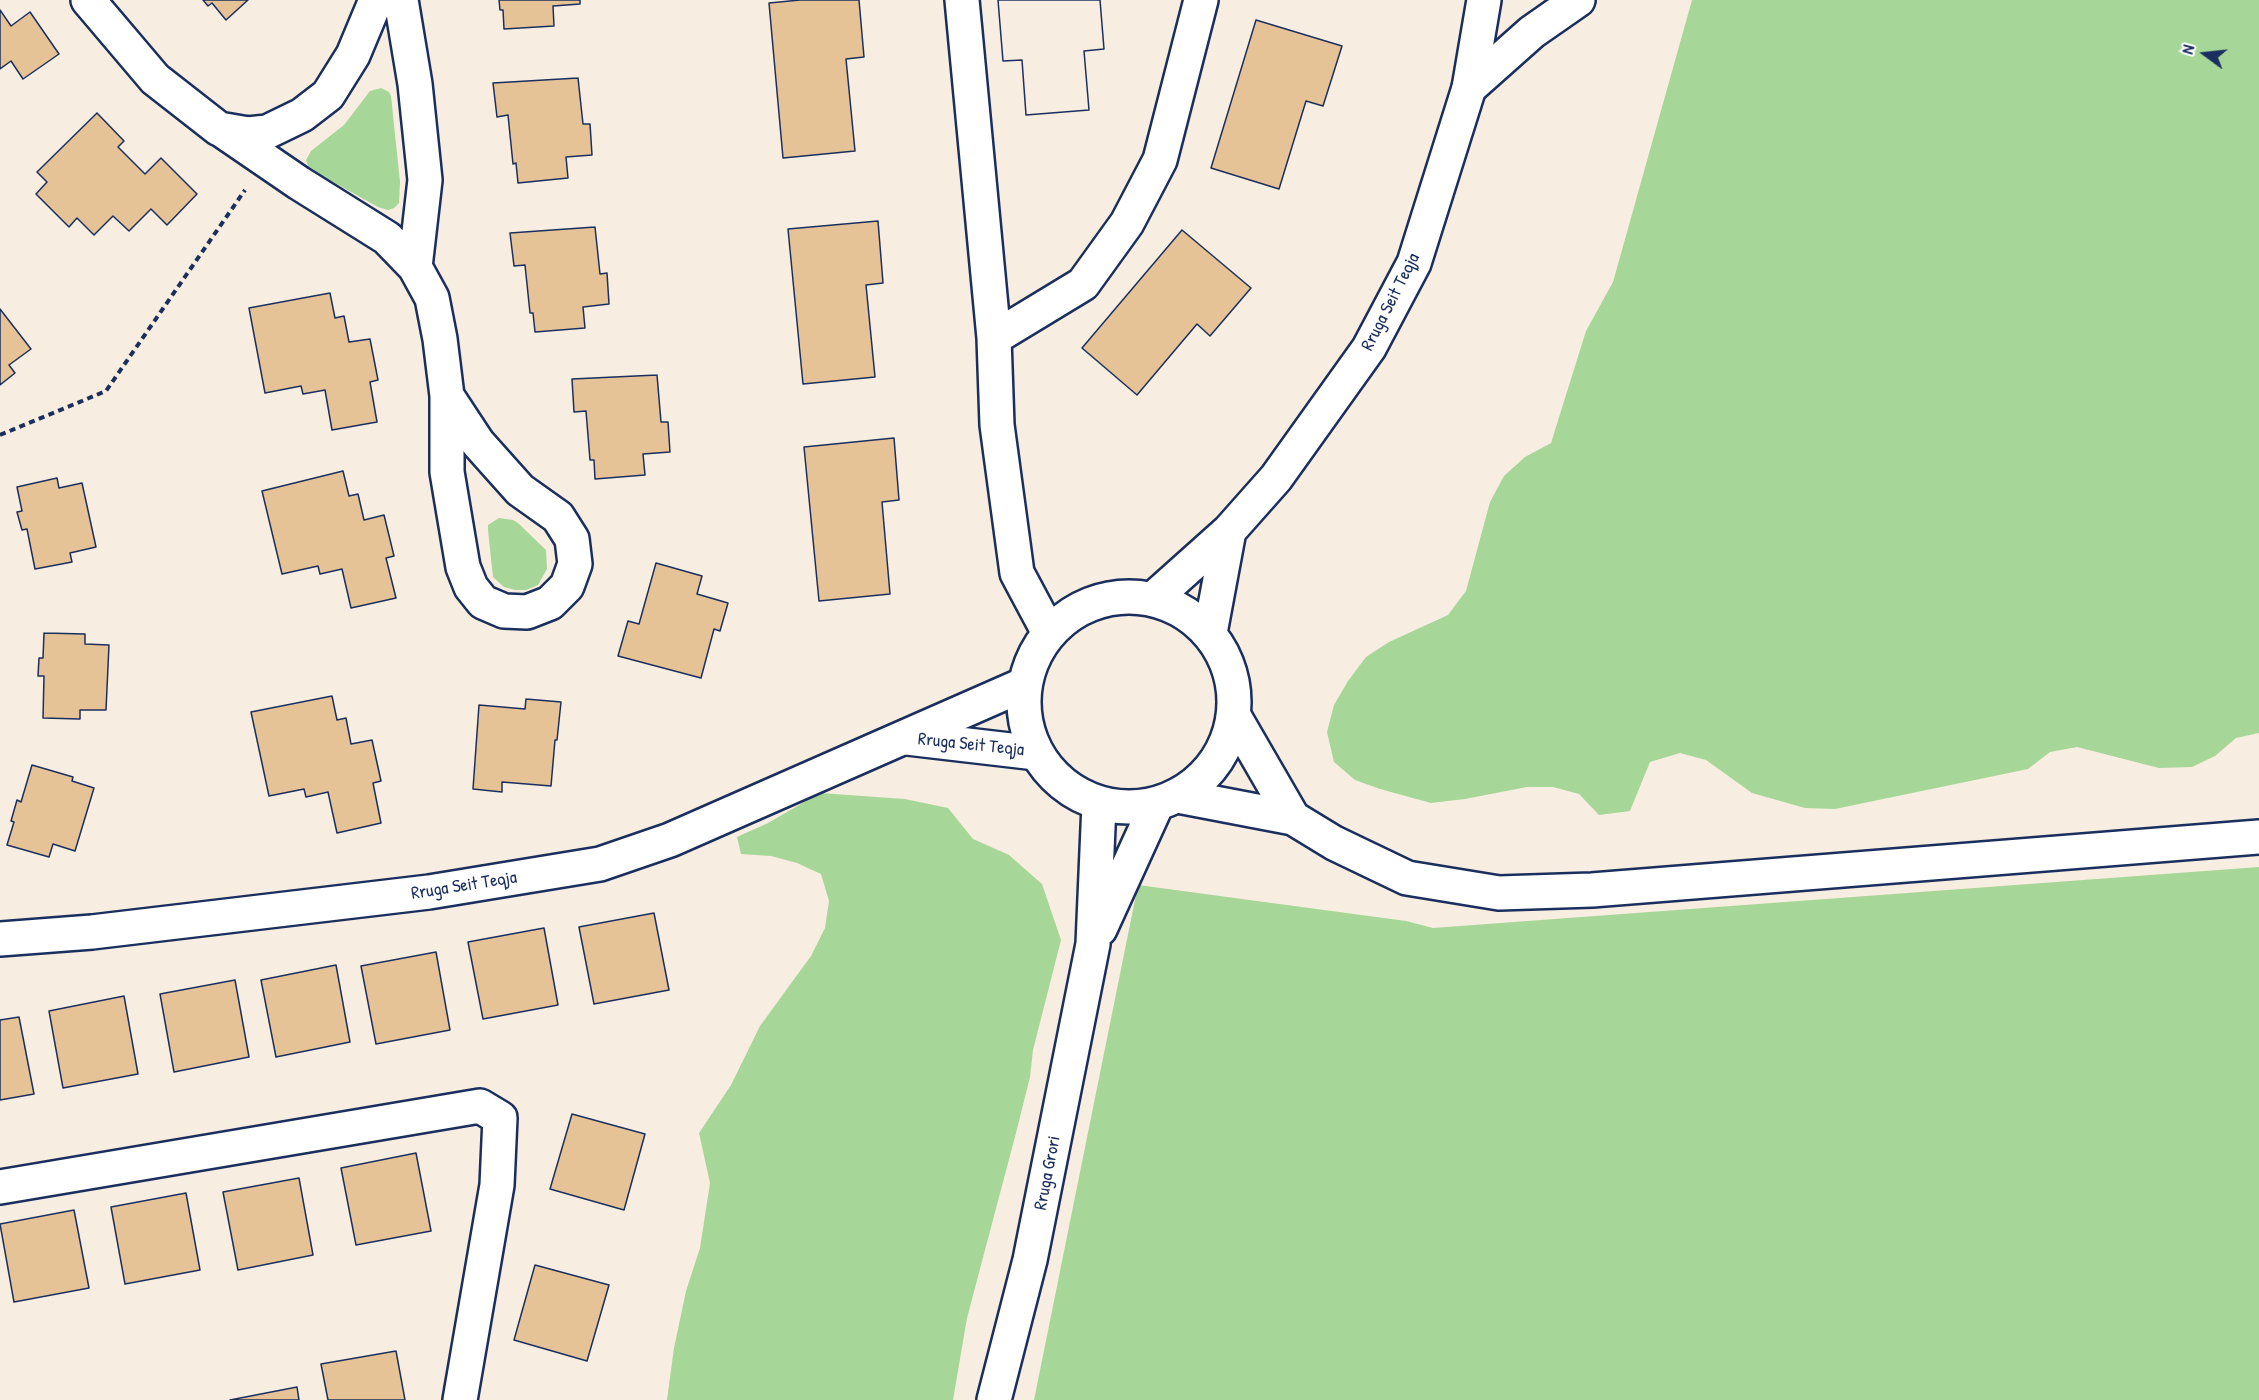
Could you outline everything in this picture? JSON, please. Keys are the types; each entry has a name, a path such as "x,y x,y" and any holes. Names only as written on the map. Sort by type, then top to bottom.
{"street":[{"path":"88,0 155,78 219,129 387,238 415,267 432,298 440,339 447,396 447,472 464,567 471,587 483,602 504,611 527,612 550,603 567,586 575,564 572,539 558,517 520,490 478,443 447,396"},
{"path":"219,129 248,134 267,132 302,115 328,95 353,55 376,0"},
{"path":"401,0 415,84 425,180 415,267"},
{"path":"963,0 994,338 997,425 1017,573 1049,633"},
{"path":"994,338 1083,284 1127,223 1160,160 1201,0"},
{"name":"Rruga Seit Teqja","path":"1153,599 1229,531 1276,478 1369,348 1414,263 1469,88 1484,0"},
{"path":"1469,88 1532,32 1578,0"},
{"path":"1210,633 1229,531"},
{"path":"1168,800 1216,763 1234,716 1234,687 1225,658 1210,633 1184,612 1153,599 1124,597 1096,602 1049,633 1034,658 1025,684 1025,719 1036,753 1053,775 1074,792 1099,804 1128,808 1168,800 1293,818 1334,843 1407,878 1499,893 1592,890 2259,837"},
{"name":"Rruga Seit Teqja","path":"0,939 92,932 429,892 600,864 670,840 1025,684"},
{"path":"1234,716 1293,818"},
{"name":"Rruga Seit Teqja","path":"905,738 1036,753"},
{"name":"Rruga Grori","path":"1093,944 1168,800"},
{"name":"Rruga Grori","path":"994,1400 1030,1260 1093,944 1099,804"},
{"path":"0,1187 480,1106 500,1118 497,1185 460,1400"}],"path":[{"path":"0,435 106,391 266,159"}],"green space":[{"path":"1692,0 2259,0 2259,733 2236,738 2215,756 2192,767 2159,768 2077,747 2050,752 2028,769 1835,809 1805,808 1752,793 1706,760 1680,753 1650,762 1630,811 1599,815 1579,794 1553,787 1527,787 1431,803 1355,780 1334,762 1327,732 1334,705 1348,681 1366,657 1389,642 1448,615 1466,591 1490,502 1504,476 1525,457 1551,443 1586,331 1613,282"},
{"path":"381,88 389,92 391,96 400,182 399,203 388,210 378,207 317,173 309,168 306,160 311,151 344,125 370,91"},
{"path":"499,518 518,523 546,550 547,569 538,585 526,590 515,590 504,587 493,577 488,525"},
{"path":"820,793 905,799 948,808 973,839 1009,855 1042,884 1061,940 1033,1050 1030,1077 967,1318 953,1400 667,1400 674,1348 686,1291 700,1248 710,1183 699,1133 731,1085 760,1026 811,956 825,928 829,901 821,874 797,863 771,856 741,854 737,837 768,823"},
{"path":"2259,867 2259,1400 1034,1400 1138,885 1406,921 1433,928"}],"building":[{"path":"203,0 248,0 226,20 212,3 208,6"},
{"path":"499,0 580,0 580,4 553,6 554,26 504,29 503,10 500,10"},
{"path":"800,0 859,0 864,57 846,59 855,151 783,158 769,3"},
{"path":"998,0 1100,0 1104,49 1084,51 1089,110 1026,115 1022,60 1003,61"},
{"path":"998,0 1100,0 1104,49 1084,51 1089,110 1026,115 1022,60 1003,61"},
{"path":"0,10 11,26 30,12 59,54 23,79 11,61 0,69"},
{"path":"1256,20 1342,46 1323,106 1306,101 1279,189 1211,168"},
{"path":"578,78 583,124 590,124 592,155 566,157 568,178 518,183 516,163 513,164 508,115 497,117 493,83"},
{"path":"97,113 124,141 118,147 145,174 161,158 197,194 167,225 151,209 129,231 113,216 94,235 77,218 69,227 36,194 47,182 37,172"},
{"path":"878,221 883,283 866,285 875,377 803,384 788,229"},
{"path":"595,227 600,274 607,273 609,304 583,307 585,328 535,332 533,313 530,313 525,265 514,266 510,233"},
{"path":"1182,230 1251,288 1210,336 1197,324 1137,395 1082,348"},
{"path":"330,293 335,318 344,316 349,342 370,339 378,380 370,382 377,422 332,430 325,390 303,394 301,386 265,393 249,308"},
{"path":"0,309 31,349 9,365 15,373 0,385"},
{"path":"657,375 661,422 668,422 670,452 643,454 645,475 595,479 594,460 590,460 586,411 574,412 572,379"},
{"path":"894,438 899,500 882,502 890,594 819,601 804,447"},
{"path":"343,471 349,496 358,494 364,520 384,515 394,556 386,558 396,598 351,608 342,569 320,574 318,566 282,574 262,491"},
{"path":"57,478 59,488 82,483 96,547 70,553 72,562 35,569 27,529 22,530 17,512 22,511 17,487"},
{"path":"656,563 702,576 697,594 728,603 720,631 714,629 701,678 618,656 628,621 639,624"},
{"path":"44,633 85,634 85,644 109,645 106,710 80,710 80,719 43,718 44,676 38,676 39,658 43,658"},
{"path":"332,696 337,720 346,718 351,744 372,740 381,781 373,783 381,823 337,833 328,792 306,797 304,789 269,796 251,712"},
{"path":"526,699 561,702 551,786 502,782 502,792 473,789 479,705 525,709"},
{"path":"32,765 73,777 72,781 94,788 75,851 53,844 49,857 7,845 14,822 11,821 17,800 21,802"},
{"path":"654,913 669,990 594,1004 579,927"},
{"path":"544,928 558,1005 483,1019 468,942"},
{"path":"436,952 450,1030 376,1044 361,966"},
{"path":"336,965 350,1042 276,1057 261,980"},
{"path":"235,980 249,1057 174,1072 160,994"},
{"path":"124,996 138,1074 63,1088 49,1011"},
{"path":"19,1017 34,1094 0,1100 0,1020"},
{"path":"572,1114 645,1134 624,1210 550,1189"},
{"path":"416,1153 431,1231 356,1245 341,1168"},
{"path":"299,1178 313,1255 238,1270 223,1192"},
{"path":"186,1193 200,1270 125,1284 111,1207"},
{"path":"74,1210 89,1288 14,1302 0,1224"},
{"path":"535,1265 609,1285 587,1361 514,1340"},
{"path":"396,1351 405,1400 328,1400 321,1364"},
{"path":"297,1387 299,1400 230,1400"}]}
